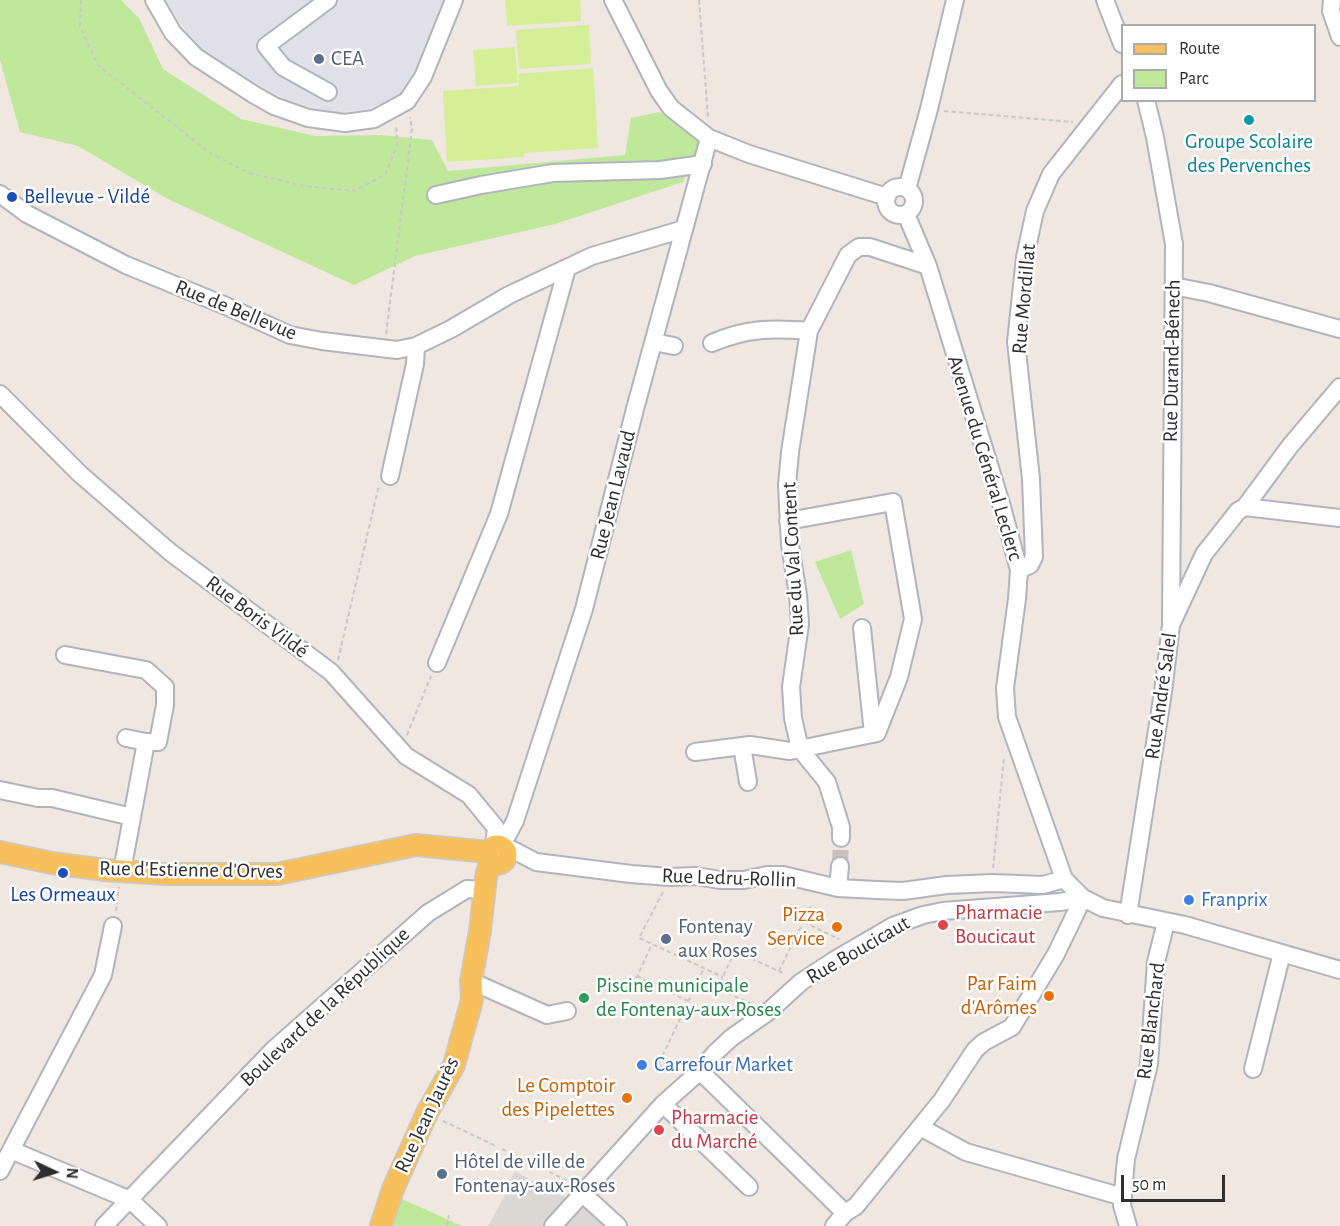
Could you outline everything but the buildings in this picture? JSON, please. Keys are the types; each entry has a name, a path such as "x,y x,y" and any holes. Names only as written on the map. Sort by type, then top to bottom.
{"main road":[{"name":"Rue d'Estienne d'Orves","path":"0,852 52,863 122,871 277,874 416,845 498,845"},
{"name":"Rue Jean Jaurès","path":"381,1226 393,1189 427,1113 454,1065 472,1000 471,981 480,931 484,890 498,845"}],"street":[{"path":"154,0 172,33 196,57 274,106 308,118 345,123 374,119 407,100 423,77 454,0"},
{"path":"328,0 266,46 283,67 328,92"},
{"path":"613,0 658,91 671,108 709,138 749,154 887,197"},
{"path":"907,189 955,0"},
{"path":"1105,0 1121,41"},
{"path":"1332,0 1331,11 1340,37"},
{"name":"Rue Mordillat","path":"1019,570 1030,566 1034,557 1031,479 1016,342 1025,257 1035,211 1051,174 1121,85"},
{"name":"Rue Durand-Bénech","path":"1146,102 1174,244 1171,625"},
{"name":"Rue Jean Lavaud","path":"498,845 515,821 584,609 635,409 709,138"},
{"path":"436,195 553,173 660,170 703,164"},
{"path":"895,188 907,189 911,192 914,202 910,211 900,215 891,211 886,202 887,197 895,188"},
{"name":"Rue de Bellevue","path":"0,194 27,214 126,265 290,335 397,350 416,346 509,296 592,256 684,229"},
{"name":"Avenue du Général Leclerc","path":"906,214 928,266 1019,570 1005,704 1019,754 1064,879"},
{"name":"Rue du Val Content","path":"841,838 841,827 827,782 800,749 793,718 791,687 800,624 798,595 789,545 787,485 790,452 809,331 848,255 859,247 870,247 928,266"},
{"path":"437,663 499,514 567,268"},
{"path":"1173,286 1209,293 1340,329"},
{"path":"712,343 734,334 773,328 809,331"},
{"path":"654,342 675,346"},
{"path":"390,476 415,364 416,346"},
{"name":"Rue André Salel","path":"1128,915 1163,692 1171,625 1204,554 1238,511 1245,507 1290,446 1340,387"},
{"name":"Rue Boris Vildé","path":"0,394 80,474 170,552 335,676 406,756 468,795 498,845"},
{"path":"695,752 750,745 790,751 877,733 899,677 913,619 893,502 788,521"},
{"path":"1245,507 1340,518"},
{"path":"1170,563 1184,566 1200,562"},
{"path":"862,628 873,734"},
{"path":"65,655 146,670 165,687 165,705 158,742 126,738"},
{"path":"122,871 146,742"},
{"path":"742,746 748,782"},
{"path":"0,790 38,798 52,798 132,817"},
{"name":"Rue Ledru-Rollin","path":"498,845 536,862 631,874 696,876 720,880 744,880 767,875 783,875 838,888 903,891 947,885 993,883 1042,885 1064,879"},
{"path":"838,888 840,866"},
{"path":"1064,879 1083,898 1103,908 1185,925 1340,970"},
{"name":"Boulevard de la République","path":"105,1226 273,1050 428,913 467,889 484,890"},
{"path":"700,1071 839,1220 856,1206 920,1127 958,1078 975,1050 984,1042 1012,1027 1056,954 1083,898"},
{"name":"Rue Boucicaut","path":"553,1226 663,1104 700,1071 714,1053 768,1012 801,982 855,947 905,921 933,913 1083,898"},
{"name":"Rue Blanchard","path":"1128,1226 1122,1205 1126,1159 1149,1064 1156,962 1166,922"},
{"path":"0,1170 103,975 113,926"},
{"path":"1253,1069 1282,953"},
{"path":"471,981 547,1016 567,1011"},
{"path":"663,1104 749,1187"},
{"path":"920,1127 966,1152 1123,1197"},
{"path":"11,1150 130,1200 158,1226"},
{"path":"584,1192 618,1226"}],"path":[{"path":"81,0 80,27 98,65 210,153 249,172 305,186 354,191 385,175 397,145 396,119 392,110"},
{"path":"699,0 709,138"},
{"path":"388,320 412,129 407,100"},
{"path":"929,109 1044,121 1090,123"},
{"path":"335,676 379,482 390,476"},
{"path":"401,750 437,663"},
{"path":"993,883 1004,757 1019,754"},
{"path":"113,926 122,871"},
{"path":"670,877 639,938 723,977"},
{"path":"779,972 811,906"},
{"path":"803,921 855,947"},
{"path":"630,992 652,944"},
{"path":"717,989 735,951 801,982"},
{"path":"674,1073 658,1065 704,968"},
{"path":"637,976 688,1001"},
{"path":"698,980 768,1012"},
{"path":"661,1059 670,1068"},
{"path":"427,1113 496,1146"},
{"path":"502,1149 584,1192"},
{"path":"447,1226 449,1215"}],"shaded area":[{"name":"CEA","path":"166,0 443,0 420,64 406,92 371,108 336,113 290,101 208,54 191,39"},
{"path":"515,1171 546,1189 570,1199 544,1226 488,1226 510,1186 508,1184"},
{"path":"583,1194 617,1226 553,1226"}],"green space":[{"path":"0,0 121,0 139,18 163,69 241,119 315,136 381,135 432,140 448,171 625,155 631,118 659,112 702,140 683,182 555,224 415,256 354,285 168,199 78,146 20,132 0,60"},
{"path":"505,0 580,0 581,21 507,26"},
{"path":"589,25 591,64 519,69 516,30"},
{"path":"515,47 518,83 476,86 473,50"},
{"path":"593,68 598,148 524,153 524,157 447,162 443,91 519,86 518,74"},
{"path":"851,550 864,604 840,619 815,562"},
{"path":"402,1199 462,1226 394,1226"}],"tunnel":[{"path":"840,866 841,838"}],"place":[{"name":"CEA","path":"319,59"},
{"name":"Groupe Scolaire des Pervenches","path":"1249,120"},
{"name":"Bellevue - Vildé","path":"12,197"},
{"name":"Les Ormeaux","path":"63,873"},
{"name":"Franprix","path":"1189,900"},
{"name":"Pharmacie Boucicaut","path":"943,925"},
{"name":"Pizza Service","path":"837,927"},
{"name":"Fontenay aux Roses","path":"666,939"},
{"name":"Par Faim d'Arômes","path":"1049,996"},
{"name":"Piscine municipale de Fontenay-aux-Roses","path":"584,998"},
{"name":"Carrefour Market","path":"642,1065"},
{"name":"Le Comptoir des Pipelettes","path":"627,1098"},
{"name":"Pharmacie du Marché","path":"659,1130"},
{"name":"Hôtel de ville de Fontenay-aux-Roses","path":"442,1174"}]}
